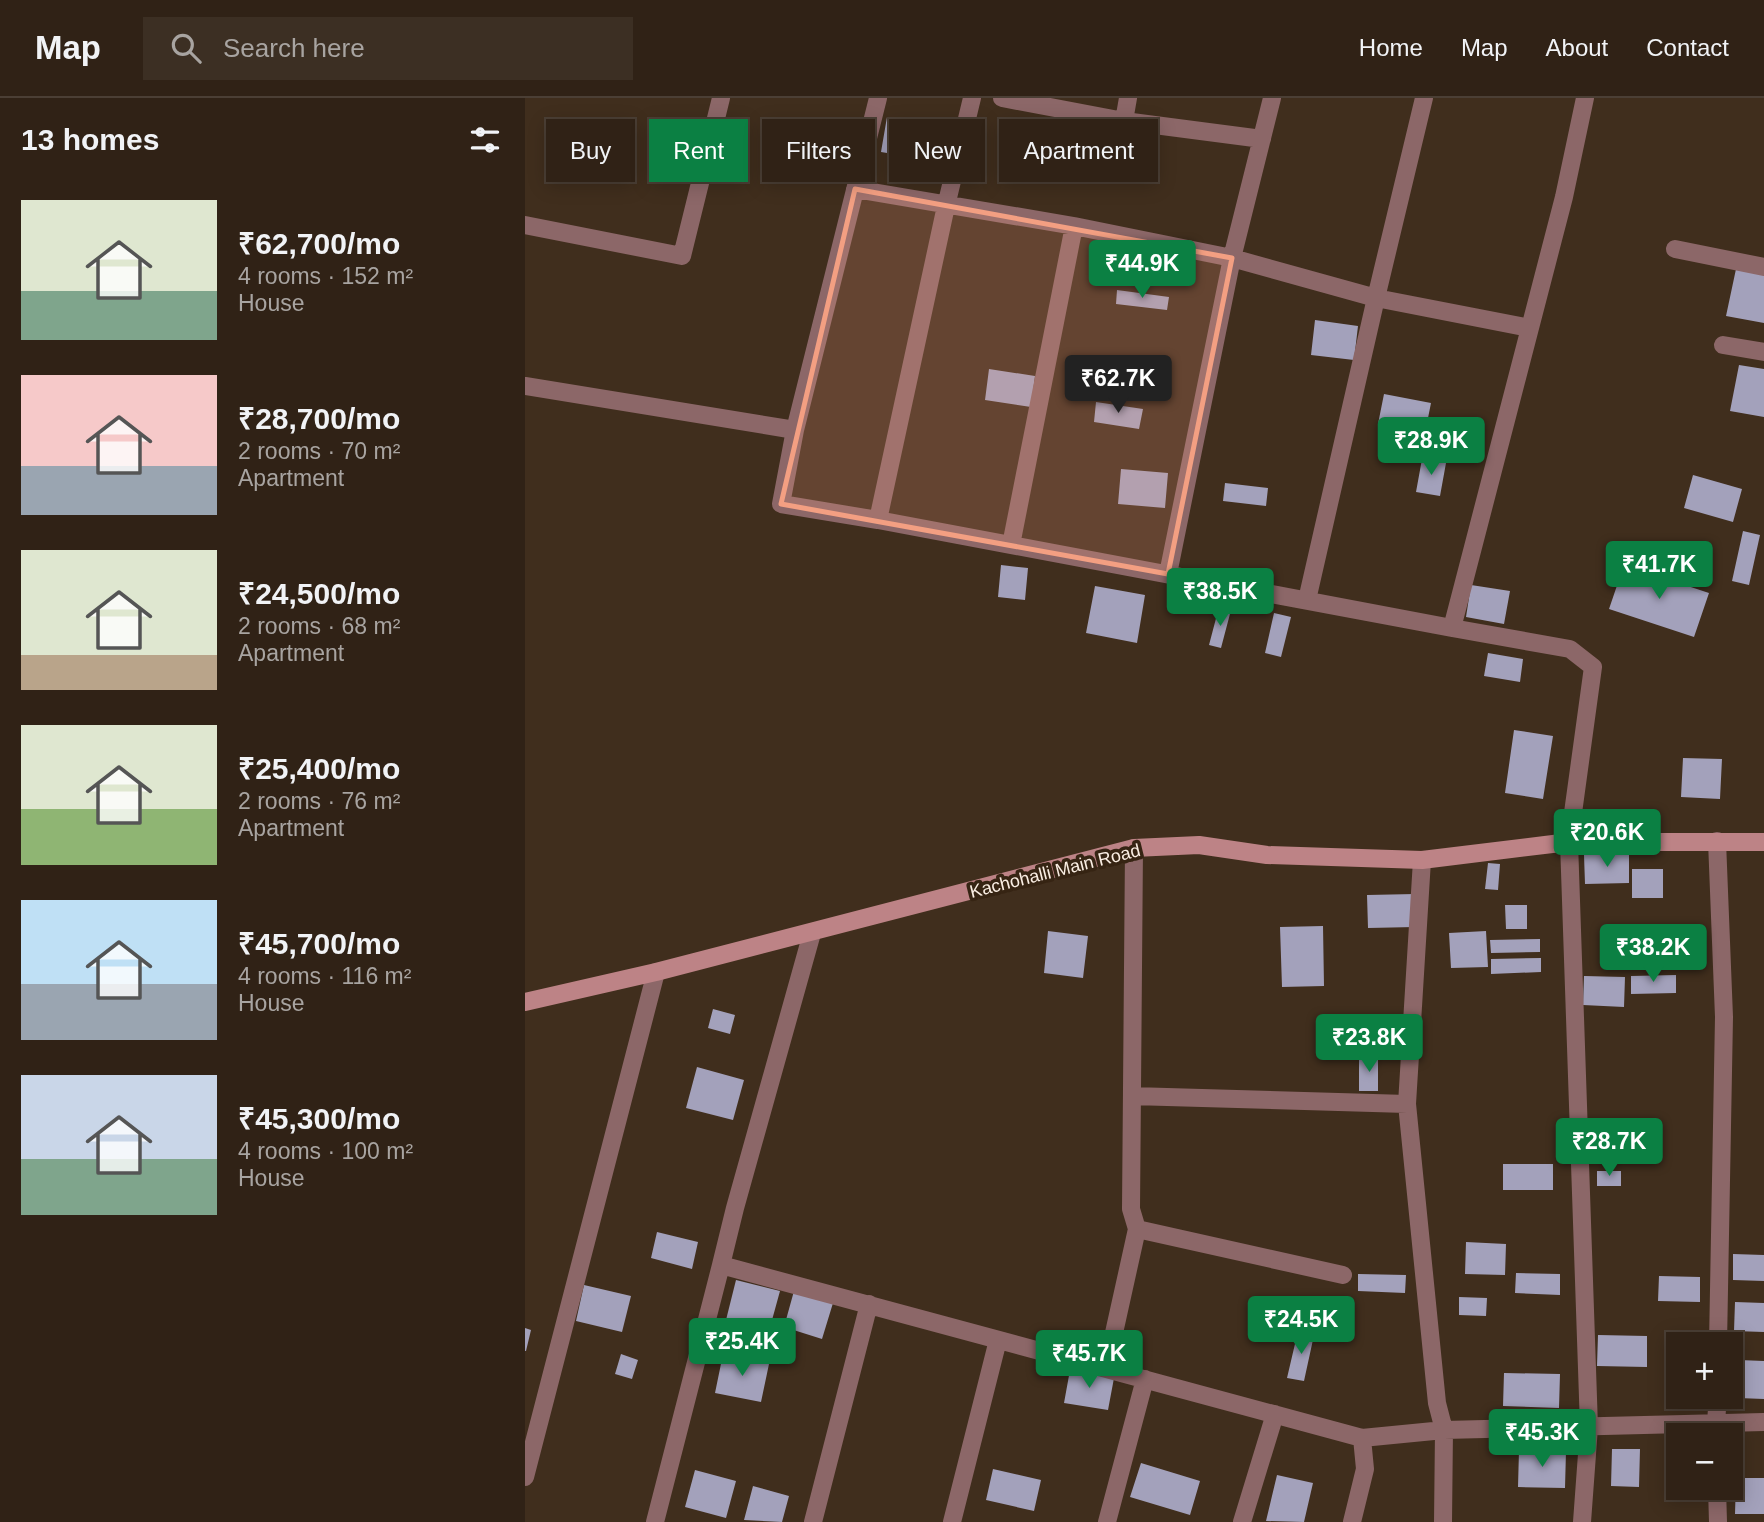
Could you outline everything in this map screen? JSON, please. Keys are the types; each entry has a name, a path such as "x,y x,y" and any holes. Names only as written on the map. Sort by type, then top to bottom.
{"street":[{"path":"525,225 682,256 721,98"},
{"path":"878,98 795,430 781,504 1570,649 1593,667 1569,842 1589,1427 1582,1522"},
{"path":"878,520 972,98"},
{"path":"1002,98 1113,119"},
{"path":"1124,119 1128,98"},
{"path":"1168,574 1232,258 1272,98"},
{"path":"1307,600 1424,98"},
{"path":"1452,628 1564,197 1585,98"},
{"path":"1158,125 1262,139"},
{"path":"855,189 1074,226 1232,258 1376,299 1530,328"},
{"path":"1011,545 1074,226"},
{"path":"1675,249 1764,267"},
{"path":"1723,345 1764,352"},
{"path":"525,386 795,430"},
{"path":"1717,841 1724,1017 1719,1332"},
{"name":"Kachohalli Main Road","path":"525,1002 811,933 1134,848 1199,845 1267,855 1422,860 1569,842 1764,842"},
{"path":"1106,1368 1137,1229 1131,1209 1134,848"},
{"path":"1422,860 1407,1104 1437,1403 1444,1430 1443,1522"},
{"path":"655,1522 735,1208 811,933"},
{"path":"525,1477 656,972"},
{"path":"1132,1096 1407,1104"},
{"path":"1137,1229 1343,1275"},
{"path":"721,1265 1362,1438 1444,1430 1589,1427 1666,1429"},
{"path":"813,1522 869,1304"},
{"path":"952,1522 998,1339"},
{"path":"1107,1522 1145,1379"},
{"path":"1242,1522 1275,1414"},
{"path":"1743,1425 1764,1422"},
{"path":"1352,1522 1365,1469 1362,1438"},
{"path":"1717,1500 1718,1522"}],"highlighted area":[{"path":"855,189 1232,258 1168,574 781,504"}],"building":[{"path":"887,117 899,119 889,119 889,153 881,152"},
{"path":"1736,269 1764,275 1764,323 1726,316"},
{"path":"1117,290 1169,297 1167,310 1116,304"},
{"path":"1315,320 1358,326 1354,360 1311,355"},
{"path":"1739,365 1764,369 1764,417 1730,411"},
{"path":"989,369 1035,376 1031,407 985,400"},
{"path":"1384,394 1431,403 1425,433 1378,424"},
{"path":"1096,402 1143,409 1139,429 1094,422"},
{"path":"1422,459 1446,463 1440,496 1416,492"},
{"path":"1121,469 1168,473 1165,508 1118,504"},
{"path":"1693,475 1742,489 1733,522 1684,508"},
{"path":"1225,483 1268,488 1266,506 1223,501"},
{"path":"1743,531 1760,535 1749,585 1732,581"},
{"path":"1001,565 1028,568 1025,600 998,597"},
{"path":"1624,565 1709,593 1694,637 1609,609"},
{"path":"1471,585 1510,591 1504,624 1466,617"},
{"path":"1095,586 1145,595 1137,643 1086,633"},
{"path":"1219,607 1231,610 1221,648 1209,645"},
{"path":"1274,613 1291,617 1281,657 1265,653"},
{"path":"1488,653 1523,659 1520,682 1484,676"},
{"path":"1514,730 1553,736 1543,799 1505,793"},
{"path":"1683,758 1722,759 1720,799 1681,797"},
{"path":"1629,854 1629,883 1585,884 1584,855"},
{"path":"1488,863 1500,864 1498,890 1485,889"},
{"path":"1632,869 1663,869 1663,898 1632,898"},
{"path":"1415,894 1415,927 1368,928 1367,895"},
{"path":"1505,905 1527,905 1527,929 1506,929"},
{"path":"1323,926 1324,986 1282,987 1280,927"},
{"path":"1048,931 1088,936 1083,978 1044,973"},
{"path":"1486,931 1488,967 1451,968 1449,933"},
{"path":"1540,939 1540,952 1491,953 1490,940"},
{"path":"1541,958 1541,972 1491,974 1491,959"},
{"path":"1676,975 1676,993 1631,994 1631,976"},
{"path":"1584,976 1625,977 1624,1007 1583,1005"},
{"path":"713,1009 735,1015 730,1034 708,1028"},
{"path":"1359,1058 1378,1058 1378,1091 1359,1091"},
{"path":"697,1067 744,1080 733,1120 686,1108"},
{"path":"1503,1164 1553,1164 1553,1190 1503,1190"},
{"path":"1597,1171 1621,1171 1621,1186 1597,1186"},
{"path":"657,1232 698,1242 692,1269 651,1258"},
{"path":"1466,1242 1506,1244 1505,1275 1465,1274"},
{"path":"1733,1254 1764,1255 1764,1281 1733,1280"},
{"path":"1516,1273 1560,1274 1560,1295 1515,1293"},
{"path":"1358,1274 1406,1275 1405,1293 1358,1291"},
{"path":"1659,1276 1700,1277 1700,1302 1658,1301"},
{"path":"736,1280 780,1291 769,1331 726,1320"},
{"path":"584,1285 631,1296 622,1332 576,1321"},
{"path":"794,1291 833,1303 822,1339 784,1327"},
{"path":"1459,1297 1487,1298 1486,1316 1459,1315"},
{"path":"1735,1302 1764,1303 1764,1332 1734,1331"},
{"path":"525,1328 531,1330 526,1351 525,1351"},
{"path":"1298,1331 1314,1335 1304,1381 1287,1378"},
{"path":"1598,1335 1647,1336 1647,1367 1597,1366"},
{"path":"621,1354 638,1360 632,1379 615,1374"},
{"path":"723,1354 769,1364 761,1402 715,1393"},
{"path":"1743,1360 1764,1361 1764,1399 1743,1398"},
{"path":"1070,1370 1114,1378 1108,1410 1064,1403"},
{"path":"1504,1373 1560,1374 1559,1408 1503,1406"},
{"path":"1612,1449 1640,1449 1639,1487 1611,1486"},
{"path":"1519,1450 1566,1451 1565,1488 1518,1487"},
{"path":"1141,1463 1200,1481 1190,1515 1130,1497"},
{"path":"993,1469 1041,1480 1034,1511 986,1500"},
{"path":"695,1470 736,1481 726,1518 685,1507"},
{"path":"1277,1475 1313,1483 1304,1522 1266,1521"},
{"path":"1743,1478 1764,1478 1764,1514 1735,1514 1735,1500 1743,1500"},
{"path":"753,1486 789,1496 782,1522 744,1520"}]}
